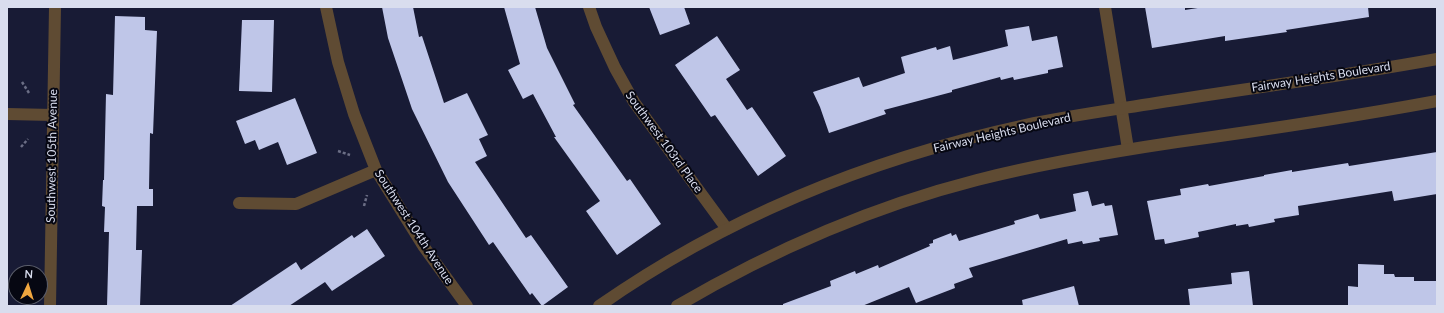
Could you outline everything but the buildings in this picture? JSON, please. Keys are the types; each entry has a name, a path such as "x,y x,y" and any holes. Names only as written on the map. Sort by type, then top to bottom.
{"street":[{"name":"Southwest 105th Avenue","path":"50,306 55,7"},
{"name":"Southwest 104th Avenue","path":"326,7 338,62 352,108 376,170 424,247 467,306"},
{"name":"Southwest 103rd Place","path":"589,7 596,27 615,68 634,102 727,229"},
{"path":"1105,7 1128,149"},
{"name":"Fairway Heights Boulevard","path":"599,306 656,268 727,229 792,198 874,167 904,158 989,134 1062,118 1437,59"},
{"path":"677,306 777,252 822,232 891,206 976,180 1050,163 1128,149 1437,101"},
{"path":"7,114 53,115"},
{"path":"240,203 296,204 376,170"}],"path":[{"path":"22,82 29,93"},
{"path":"21,147 28,139"},
{"path":"338,151 350,155"},
{"path":"364,206 366,195"}]}
